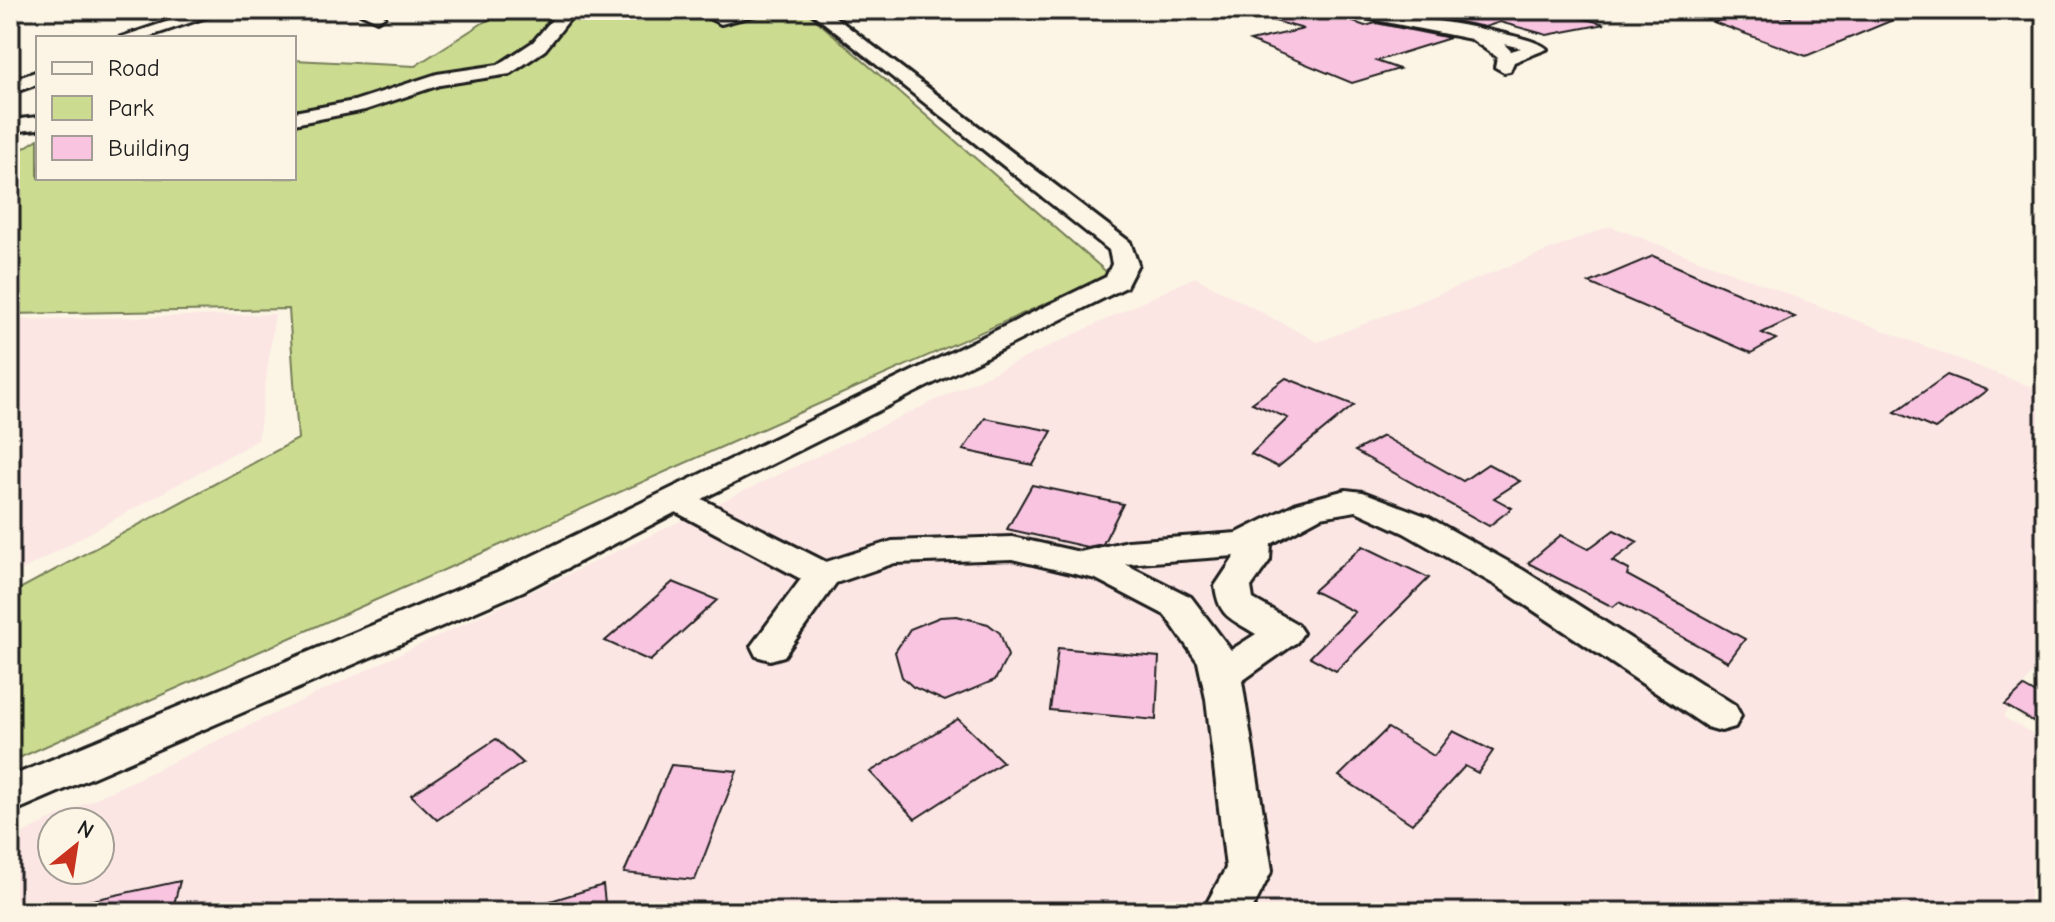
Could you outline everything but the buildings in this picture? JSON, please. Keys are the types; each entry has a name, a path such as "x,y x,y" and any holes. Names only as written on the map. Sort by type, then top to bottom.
{"street":[{"path":"134,36 219,10"},
{"path":"296,118 372,102 437,80 503,70 539,46 569,10"},
{"path":"701,10 720,15 721,19 767,10"},
{"path":"10,796 510,582 674,498 1117,282 1125,264 1121,247 816,10"},
{"path":"1351,10 1516,40 1538,49 1505,63 1493,43 1476,35"},
{"path":"1418,10 1415,13 1433,26"},
{"path":"10,88 36,78"},
{"path":"10,126 36,123"},
{"path":"674,498 823,575"},
{"path":"1079,564 1128,552 1244,544 1309,510 1346,500 1363,502 1416,525 1510,578 1721,716"},
{"path":"1221,676 1284,633 1236,605 1233,586 1252,560 1254,538"},
{"path":"770,646 823,575 892,552 1012,548 1107,570 1178,606 1217,659 1221,676 1249,870 1226,912"}],"shaded area":[{"path":"1610,226 2045,392 2045,654 2003,717 2045,740 2045,912 10,912 10,839 36,827 36,886 116,886 116,806 80,806 1195,277 1318,342"},
{"path":"275,314 258,440 10,577 10,320"}],"green space":[{"path":"503,10 787,10 808,13 1110,275 10,762 10,594 298,439 289,309 10,314 10,157 36,140 36,180 296,180 296,60 415,66"}]}
